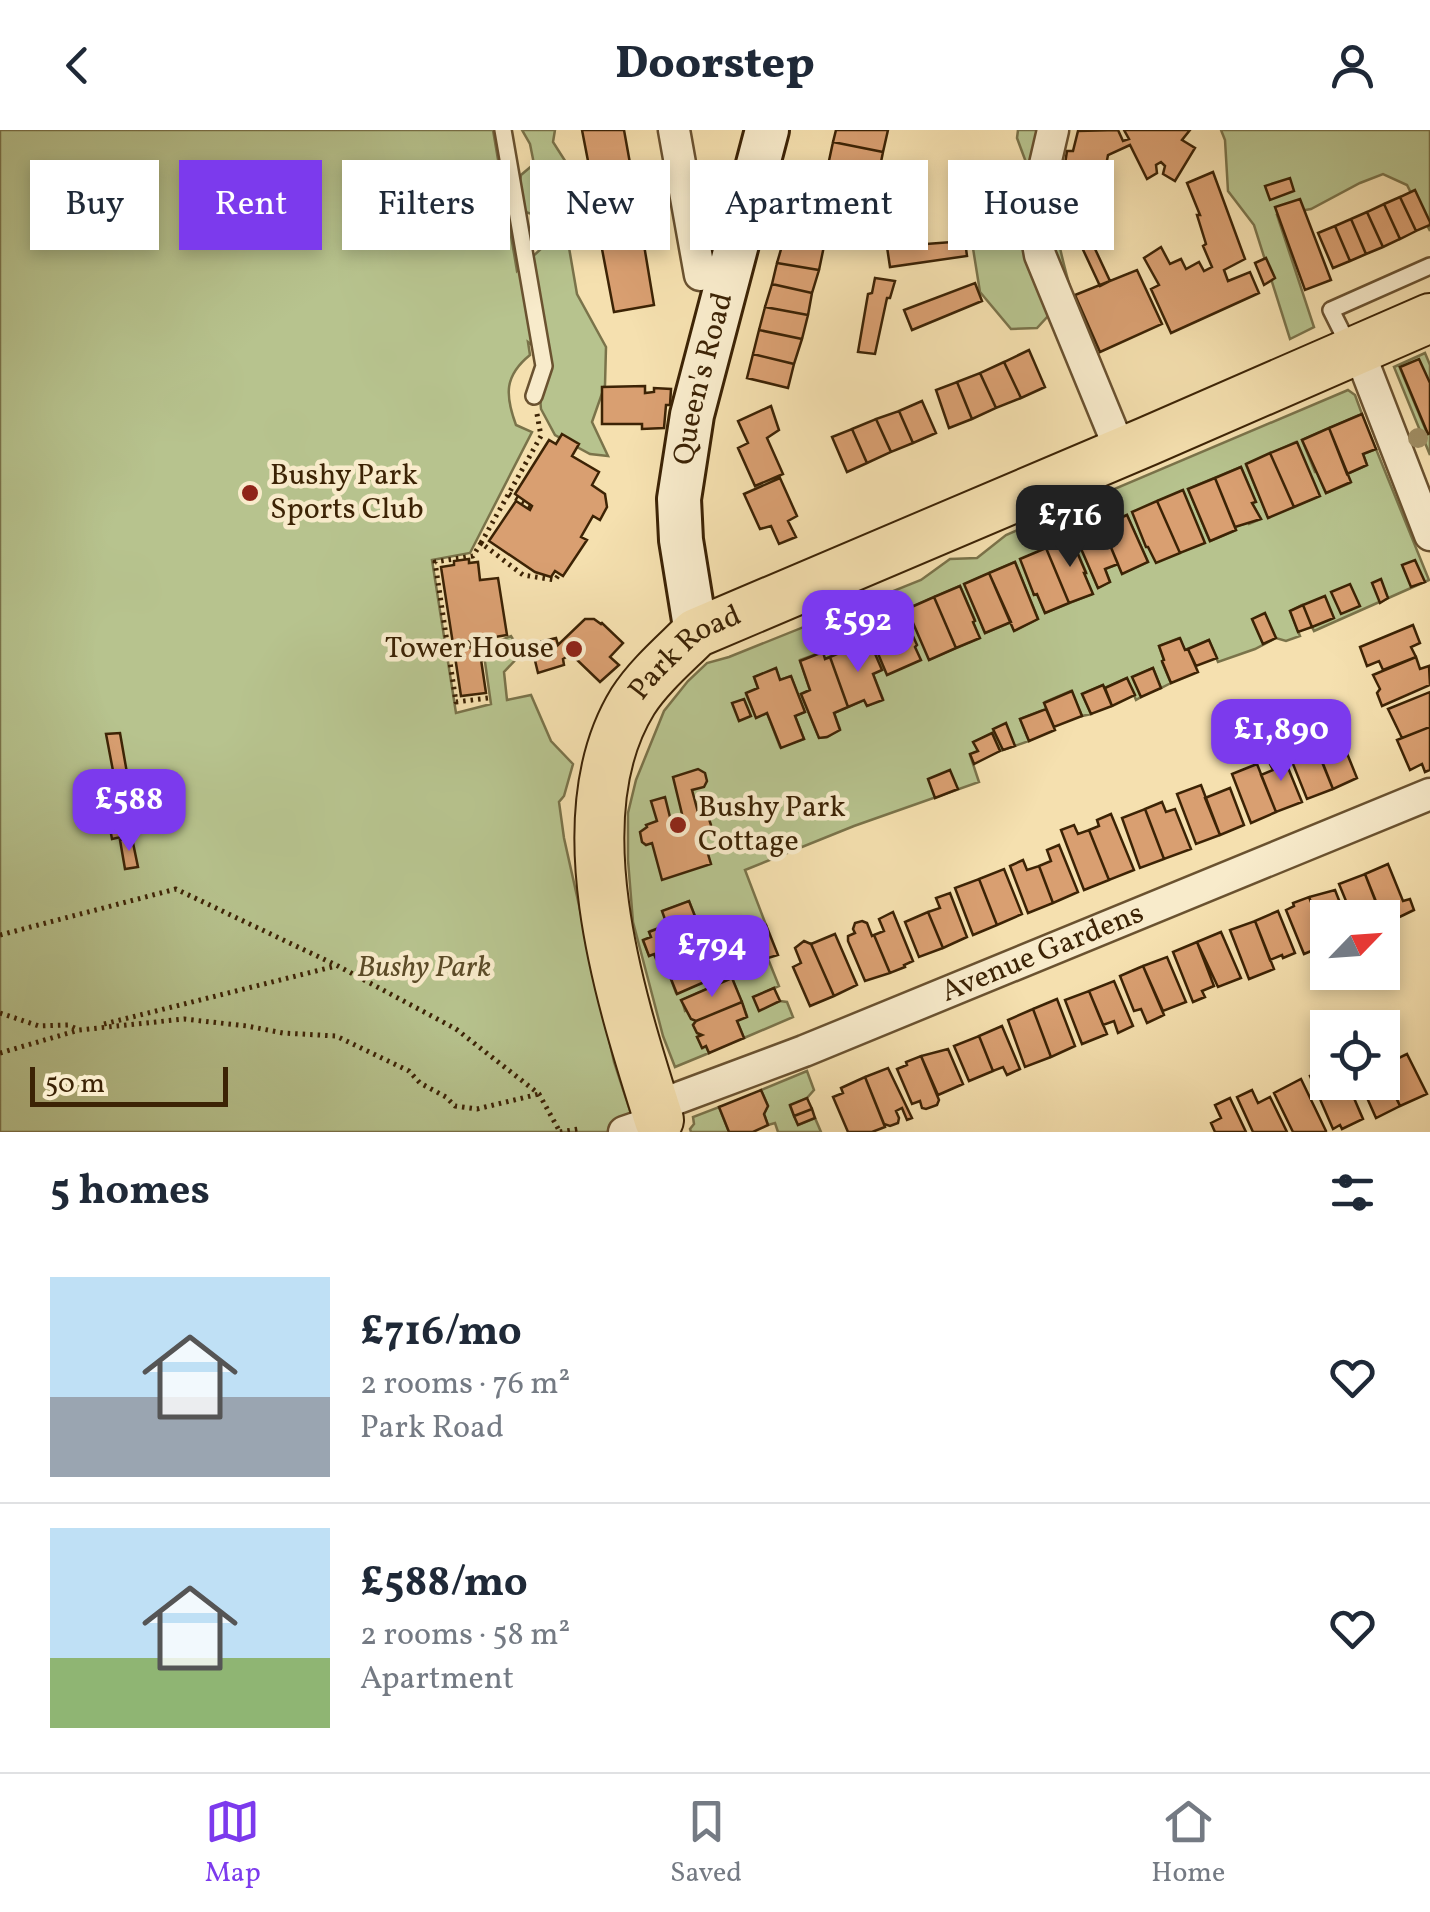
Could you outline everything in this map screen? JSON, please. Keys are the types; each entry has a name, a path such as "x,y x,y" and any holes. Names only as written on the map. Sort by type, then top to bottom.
{"main road":[{"name":"Queen's Road","path":"696,633 681,540 679,499 692,415 767,130"},
{"name":"Park Road","path":"650,1123 603,907 601,798 608,760 634,700 696,633 1430,318"}],"street":[{"path":"674,130 700,275"},
{"path":"1053,130 1033,216 1040,255 1121,452"},
{"path":"1355,350 1430,535"},
{"name":"Avenue Gardens","path":"650,1123 804,1050 1430,794"}],"lane":[{"path":"503,130 544,366 534,396"},
{"path":"1355,350 1331,310 1430,266"}],"path":[{"path":"488,698 456,702 435,562 473,556 481,543 541,436 534,396"},
{"path":"508,494 531,507"},
{"path":"481,543 523,575 556,580 560,574"},
{"path":"431,592 440,592"},
{"path":"448,648 498,641"},
{"path":"443,678 452,676"},
{"path":"0,935 176,889 338,966 456,1029 539,1094 560,1132 578,1129"},
{"path":"0,1052 338,966"},
{"path":"0,1013 39,1026 68,1024 80,1030 184,1020 283,1034 336,1036 409,1071 420,1083 456,1106 477,1109 539,1094"}],"green space":[{"name":"Bushy Park Sports Club","path":"0,130 493,130 498,160 342,160 342,250 510,250 510,230 517,271 540,250 569,250 577,294 606,347 605,385 592,422 608,456 590,454 555,435 541,409 536,348 528,342 530,355 511,378 509,395 516,425 532,432 470,553 432,560 456,713 491,704 483,648 511,636 522,653 504,672 507,700 531,695 551,741 573,764 559,802 564,838 614,1062 637,1132 0,1132"},
{"name":"Bushy Park Sports Club","path":"522,130 555,130 553,142 564,160 533,160"},
{"path":"1018,130 1068,130 1061,160 1025,160"},
{"path":"1221,130 1430,130 1430,231 1407,185 1383,174 1311,209 1277,215 1314,327 1290,339 1254,225 1228,191"},
{"name":"Bushy Park Sports Club","path":"530,167 530,213 515,209 521,175"},
{"path":"973,250 1061,250 1071,291 1037,328 1011,329 980,292"},
{"path":"1425,353 1430,383 1400,368 1430,433 1430,455 1394,367"},
{"path":"1348,390 1355,395 1362,414 1302,440 1315,472 1326,493 1350,483 1347,474 1367,465 1363,454 1376,449 1429,580 1314,631 1302,605 1290,611 1300,636 1286,641 1276,638 1218,662 1209,640 1185,650 1179,638 1159,646 1171,683 1161,688 1153,668 1133,677 1141,697 1136,700 1127,678 1105,688 1103,685 1082,694 1091,714 1082,716 1071,691 1045,702 1046,709 1020,719 1029,741 1000,751 992,734 974,742 978,751 970,755 979,782 745,870 766,925 756,929 779,986 754,997 759,1010 787,1002 793,1017 744,1038 737,1021 747,1016 732,978 682,1000 685,1011 696,1021 693,1025 697,1033 702,1035 697,1037 709,1053 675,1067 633,922 628,860 628,813 636,780 664,711 707,663 921,580 950,559 977,558 1006,535","holes":["1296,442 1319,496 1268,517 1246,465","1241,467 1261,519 1210,541 1188,489","1127,515 1148,562 1122,573 1118,564 1105,569 1110,582 1098,588 1076,537","1071,538 1092,594 1045,613 1034,594","1015,562 1038,619 1015,630 1011,622 985,633 965,584","960,586 979,638 930,659 907,609","859,644 864,654 872,650 881,670 873,674 883,699 867,706 864,700 834,713 840,729 819,738 801,694 810,690 800,660 822,652 825,659","776,669 780,680 791,676 804,712 795,716 804,739 780,747 767,713 756,717 746,694 758,688 754,677","689,901 707,947 684,956 682,949 657,959 654,954 649,955 643,941 651,937 650,931 667,925 663,911","708,950 718,977 676,993 673,964"]},
{"path":"807,1071 814,1090 790,1106 798,1125 815,1118 821,1132 778,1132 775,1123 768,1125 764,1114 768,1106 761,1090"},
{"path":"719,1107 729,1132 691,1132 693,1117"}],"building":[{"path":"582,130 624,130 629,160 588,160"},
{"path":"836,130 888,130 883,152 833,142"},
{"path":"1118,130 1123,141 1129,139 1124,130 1190,130 1182,140 1195,148 1175,181 1163,174 1165,166 1161,162 1156,165 1157,173 1147,179 1130,145 1108,155 1107,160 1066,160 1067,151 1073,151 1078,131"},
{"path":"833,142 883,152 881,160 829,160"},
{"path":"1213,172 1245,259 1224,270 1228,281 1250,272 1259,293 1171,333 1151,289 1159,285 1144,258 1161,247 1170,264 1181,259 1186,269 1199,262 1204,271 1212,267 1203,246 1206,244 1200,215 1187,183"},
{"path":"1290,178 1294,191 1270,200 1265,186"},
{"path":"1415,190 1430,222 1416,231 1400,197"},
{"path":"1400,197 1416,231 1400,239 1384,204"},
{"path":"1300,199 1331,280 1305,290 1275,207"},
{"path":"1384,204 1400,239 1383,247 1367,212"},
{"path":"1367,212 1383,247 1366,254 1351,219"},
{"path":"1351,219 1366,254 1350,261 1335,226"},
{"path":"1335,226 1350,261 1333,268 1318,233"},
{"path":"948,242 948,250 966,250 967,256 890,267 887,250 928,250 928,244"},
{"path":"602,250 645,250 654,305 614,312"},
{"path":"781,250 823,250 819,270 777,263"},
{"path":"1083,250 1096,250 1110,281 1100,286"},
{"path":"1266,258 1275,278 1264,285 1255,263"},
{"path":"777,263 819,270 812,293 772,284"},
{"path":"1137,270 1162,324 1100,352 1075,295"},
{"path":"875,278 895,281 887,298 875,354 858,352 868,294 872,293"},
{"path":"975,283 982,301 912,330 904,310"},
{"path":"772,284 812,293 808,315 765,307"},
{"path":"765,307 808,315 802,339 759,330"},
{"path":"759,330 802,339 794,364 753,354"},
{"path":"1029,350 1045,387 1021,398 1004,362"},
{"path":"753,354 794,364 788,388 747,378"},
{"path":"1419,359 1430,383 1428,434 1400,367"},
{"path":"1004,362 1021,398 996,408 980,373"},
{"path":"980,373 996,408 972,419 957,382"},
{"path":"957,382 972,419 949,428 936,390"},
{"path":"645,386 645,393 654,392 654,388 671,389 664,428 602,424 602,387"},
{"path":"922,401 936,433 913,443 899,411"},
{"path":"771,406 779,430 767,438 783,474 755,486 738,448 748,443 738,421"},
{"path":"899,411 913,443 891,452 876,419"},
{"path":"1362,414 1376,449 1363,454 1367,465 1347,474 1329,428"},
{"path":"876,419 891,452 867,463 852,429"},
{"path":"1329,428 1351,482 1326,493 1302,440"},
{"path":"852,429 867,463 847,472 832,437"},
{"path":"562,434 579,444 572,456 599,472 592,485 605,494 607,507 600,520 593,516 581,537 587,540 563,576 555,571 551,577 535,572 489,541 516,501 530,510 532,506 515,494 549,440 556,444"},
{"path":"1297,442 1320,496 1294,507 1270,453"},
{"path":"1270,453 1294,507 1268,518 1246,464"},
{"path":"1241,467 1261,519 1235,527 1215,478"},
{"path":"780,478 797,516 788,521 796,537 779,544 771,526 760,529 744,494"},
{"path":"1215,478 1236,530 1210,541 1188,489"},
{"path":"1183,490 1205,543 1180,553 1157,501"},
{"path":"1157,501 1180,553 1156,563 1132,512"},
{"path":"1127,515 1148,562 1122,574 1102,526"},
{"path":"1102,526 1118,564 1105,569 1110,582 1098,588 1076,537"},
{"path":"1071,538 1093,594 1069,603 1046,548"},
{"path":"1046,548 1069,603 1045,613 1020,559"},
{"path":"469,559 469,563 478,562 480,580 498,578 507,635 453,644 441,567"},
{"path":"1415,560 1425,582 1411,587 1402,565"},
{"path":"1015,562 1038,619 1014,631 989,573"},
{"path":"989,573 1011,622 985,633 964,584"},
{"path":"1381,579 1388,598 1380,603 1372,583"},
{"path":"1350,584 1360,606 1341,614 1331,592"},
{"path":"960,586 980,638 956,648 934,597"},
{"path":"1325,596 1334,618 1312,627 1303,605"},
{"path":"934,597 956,648 929,660 907,609"},
{"path":"1303,605 1312,627 1298,632 1290,611"},
{"path":"901,610 921,660 887,675 866,625"},
{"path":"1265,613 1276,638 1263,644 1252,619"},
{"name":"Tower House","path":"585,619 602,623 623,643 610,657 619,665 600,682 571,654 563,659 564,665 538,673 531,644 556,638 558,645"},
{"path":"1413,625 1420,643 1411,647 1416,657 1383,670 1379,661 1367,666 1360,647"},
{"path":"1180,638 1198,672 1171,683 1159,646"},
{"path":"1209,640 1217,658 1196,666 1188,649"},
{"path":"860,644 864,654 873,649 882,670 873,674 883,700 867,706 864,700 848,707 830,657"},
{"path":"479,646 486,693 461,696 454,650"},
{"path":"823,652 825,659 830,657 848,707 834,713 840,730 819,738 801,694 810,690 800,661"},
{"path":"1416,657 1420,669 1429,666 1430,685 1382,706 1373,675"},
{"path":"776,668 780,680 791,676 805,712 795,716 804,739 781,748 767,713 756,718 746,693 758,688 754,677"},
{"path":"1153,668 1161,688 1141,697 1132,677"},
{"path":"1127,678 1135,695 1112,706 1105,688"},
{"path":"1103,685 1112,706 1091,714 1082,694"},
{"path":"1072,691 1082,716 1054,727 1044,703"},
{"path":"1430,692 1430,727 1402,738 1388,709"},
{"path":"744,699 751,716 739,721 732,703"},
{"path":"1046,709 1055,730 1029,741 1020,719"},
{"path":"1006,723 1015,746 1003,750 993,729"},
{"path":"1430,727 1430,770 1425,772 1422,764 1410,770 1397,740"},
{"path":"120,733 127,773 114,776 106,734"},
{"path":"992,733 1000,751 974,764 970,754 978,751 973,742"},
{"path":"1307,737 1313,740 1333,789 1307,799 1289,754 1298,750 1299,741"},
{"path":"1342,741 1357,778 1333,789 1318,751"},
{"path":"1276,751 1282,753 1302,802 1276,812 1261,775 1273,770 1268,760"},
{"path":"1257,764 1276,812 1251,823 1232,774"},
{"name":"Bushy Park Cottage","path":"698,769 705,773 707,781 704,787 692,790 699,816 709,819 711,825 708,833 702,834 711,864 662,880 652,843 642,842 640,832 657,821 651,801 665,797 670,817 682,814 673,777"},
{"path":"950,770 958,789 935,798 928,779"},
{"path":"126,779 133,818 123,820 115,781"},
{"path":"1201,785 1220,835 1196,844 1177,794"},
{"path":"1230,788 1244,825 1220,835 1205,798"},
{"path":"1162,802 1166,812 1175,809 1191,849 1164,859 1145,809"},
{"path":"1145,809 1164,859 1140,868 1122,818"},
{"path":"1111,814 1134,870 1109,880 1089,830 1099,826 1097,820"},
{"path":"118,816 121,837 112,839 108,818"},
{"path":"1074,825 1078,834 1089,830 1109,880 1084,890 1061,830"},
{"path":"132,838 138,867 125,869 120,840"},
{"path":"1059,845 1078,892 1053,903 1039,866 1051,861 1047,850"},
{"path":"1023,860 1027,870 1039,866 1053,903 1028,913 1010,866"},
{"path":"1388,864 1403,901 1410,899 1414,910 1400,917 1400,900 1375,900 1365,874"},
{"path":"1004,869 1022,914 997,925 979,879"},
{"path":"1365,874 1375,900 1346,900 1339,884"},
{"path":"979,879 997,925 973,935 955,888"},
{"path":"1335,890 1339,900 1310,900 1309,897"},
{"path":"950,893 967,937 943,948 928,912 940,908 936,898"},
{"path":"1309,897 1310,900 1310,952 1304,954 1286,910"},
{"path":"689,901 707,947 684,957 682,949 656,959 654,954 649,956 643,940 651,937 649,932 667,925 662,911"},
{"path":"1278,911 1295,953 1270,960 1255,921"},
{"path":"893,912 913,961 890,973 874,935 884,931 879,919"},
{"path":"928,912 943,948 919,957 905,922"},
{"path":"862,921 874,935 890,973 865,981 848,941 848,936 855,933 855,923"},
{"path":"1255,921 1274,969 1249,979 1230,930"},
{"path":"766,925 778,955 768,958 756,929"},
{"path":"1221,932 1241,978 1218,987 1197,942"},
{"path":"835,934 857,985 834,996 811,944"},
{"path":"804,941 811,944 834,996 810,1006 793,967 801,963 795,948"},
{"path":"1197,942 1214,986 1202,991 1205,997 1193,1002 1173,952"},
{"path":"708,950 718,976 677,994 670,968"},
{"path":"1167,957 1186,1002 1163,1011 1143,966"},
{"path":"1143,966 1164,1015 1147,1023 1141,1009 1134,1011 1120,976"},
{"path":"732,978 742,1002 696,1021 691,1019 681,1000"},
{"path":"1114,981 1133,1026 1118,1033 1114,1021 1103,1025 1089,991"},
{"path":"774,988 780,1001 759,1011 753,997"},
{"path":"1089,991 1107,1034 1082,1044 1065,1000"},
{"path":"1057,999 1075,1046 1051,1057 1033,1009"},
{"path":"742,1002 747,1017 737,1021 744,1038 709,1053 706,1046 702,1048 697,1037 702,1035 693,1025 696,1021"},
{"path":"1033,1009 1051,1057 1025,1067 1008,1020"},
{"path":"1002,1026 1020,1069 1007,1075 1003,1067 993,1071 979,1036"},
{"path":"979,1036 993,1071 969,1081 954,1046"},
{"path":"948,1049 963,1084 938,1095 921,1056"},
{"path":"1407,1054 1427,1094 1400,1106 1397,1100 1400,1057"},
{"path":"921,1056 939,1100 926,1109 920,1101 912,1104 897,1069"},
{"path":"888,1068 912,1118 907,1120 902,1108 896,1111 898,1123 890,1126 884,1124 865,1077"},
{"path":"865,1077 885,1127 872,1132 848,1132 833,1097 843,1093 841,1088"},
{"path":"1301,1079 1326,1131 1293,1132 1274,1093"},
{"path":"761,1090 768,1106 764,1114 768,1125 753,1132 729,1132 719,1107"},
{"path":"1252,1090 1258,1103 1270,1097 1287,1132 1253,1132 1237,1097"},
{"path":"807,1098 812,1109 794,1116 790,1105"},
{"path":"1230,1098 1246,1132 1215,1132 1211,1123 1221,1118 1215,1105"},
{"path":"1320,1100 1355,1100 1363,1119 1333,1129"},
{"path":"1368,1100 1397,1100 1400,1106 1376,1118"},
{"path":"812,1109 815,1118 798,1125 794,1116"}],"place":[{"name":"Bushy Park Sports Club","path":"250,493"},
{"name":"Tower House","path":"574,649"},
{"name":"Bushy Park Cottage","path":"678,825"}],"park label":[{"name":"Bushy Park","path":"424,968"}]}
